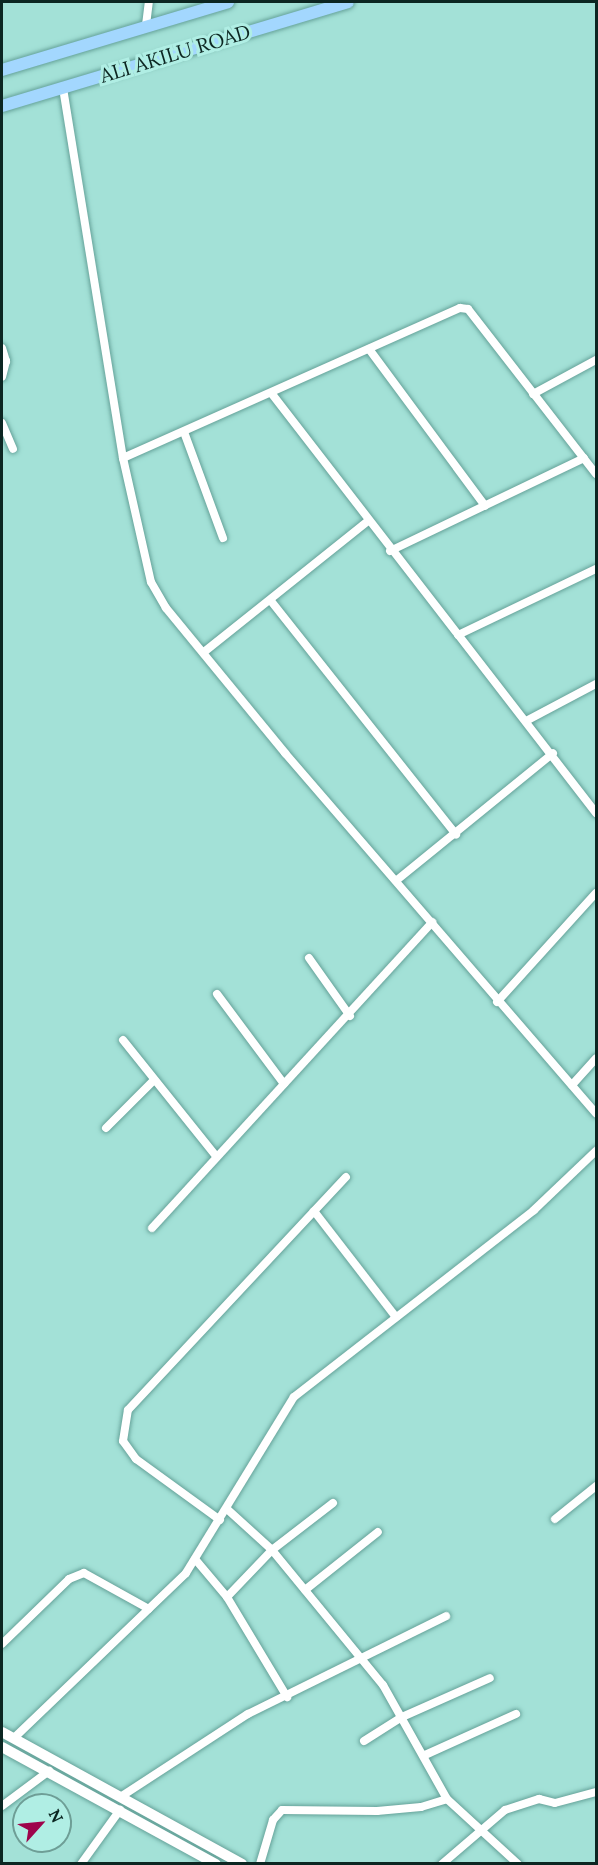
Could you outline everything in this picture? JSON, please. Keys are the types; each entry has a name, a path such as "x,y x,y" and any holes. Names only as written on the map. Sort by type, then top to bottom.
{"main road":[{"name":"ALI AKILU ROAD","path":"2,70 228,2"},
{"name":"ALI AKILU ROAD","path":"2,106 331,4 348,2"}],"street":[{"path":"146,25 149,2"},
{"path":"63,88 123,458 151,582 166,608 285,753 397,880 497,1002 597,1113"},
{"path":"123,458 272,394 451,310 468,309 597,474"},
{"path":"2,348 6,361 2,377"},
{"path":"369,349 484,506"},
{"path":"533,394 597,360"},
{"path":"272,394 390,551 553,753 597,813"},
{"path":"2,423 13,449"},
{"path":"184,432 223,538"},
{"path":"390,551 584,458"},
{"path":"204,652 271,602 368,521"},
{"path":"458,635 597,569"},
{"path":"271,602 456,834"},
{"path":"526,721 597,684"},
{"path":"397,880 553,753"},
{"path":"497,1002 597,892"},
{"path":"152,1228 216,1156 350,1016 432,922"},
{"path":"309,958 350,1016"},
{"path":"217,994 284,1084"},
{"path":"123,1040 153,1081 216,1156"},
{"path":"572,1085 597,1058"},
{"path":"106,1128 153,1081"},
{"path":"14,1738 186,1573 294,1398 534,1210 597,1151"},
{"path":"220,1520 136,1458 123,1441 128,1410 346,1177"},
{"path":"314,1211 396,1317"},
{"path":"555,1519 597,1486"},
{"path":"227,1597 272,1550 333,1503"},
{"path":"227,1509 272,1550 360,1656 425,1755 447,1799 480,1833 518,1863"},
{"path":"305,1590 378,1532"},
{"path":"195,1559 227,1597 287,1696"},
{"path":"2,1644 69,1579 84,1573 149,1609"},
{"path":"122,1796 248,1714 287,1696 360,1656 446,1616"},
{"path":"364,1741 402,1718 490,1678"},
{"path":"425,1755 516,1714"},
{"path":"2,1731 242,1863"},
{"path":"2,1748 49,1771 212,1863"},
{"path":"2,1806 49,1771"},
{"path":"442,1863 511,1807 539,1799 555,1803 577,1800 597,1792"},
{"path":"260,1863 273,1820 282,1810 377,1810 421,1807 447,1799"},
{"path":"81,1863 120,1810"},
{"path":"178,1842 185,1832"}]}
